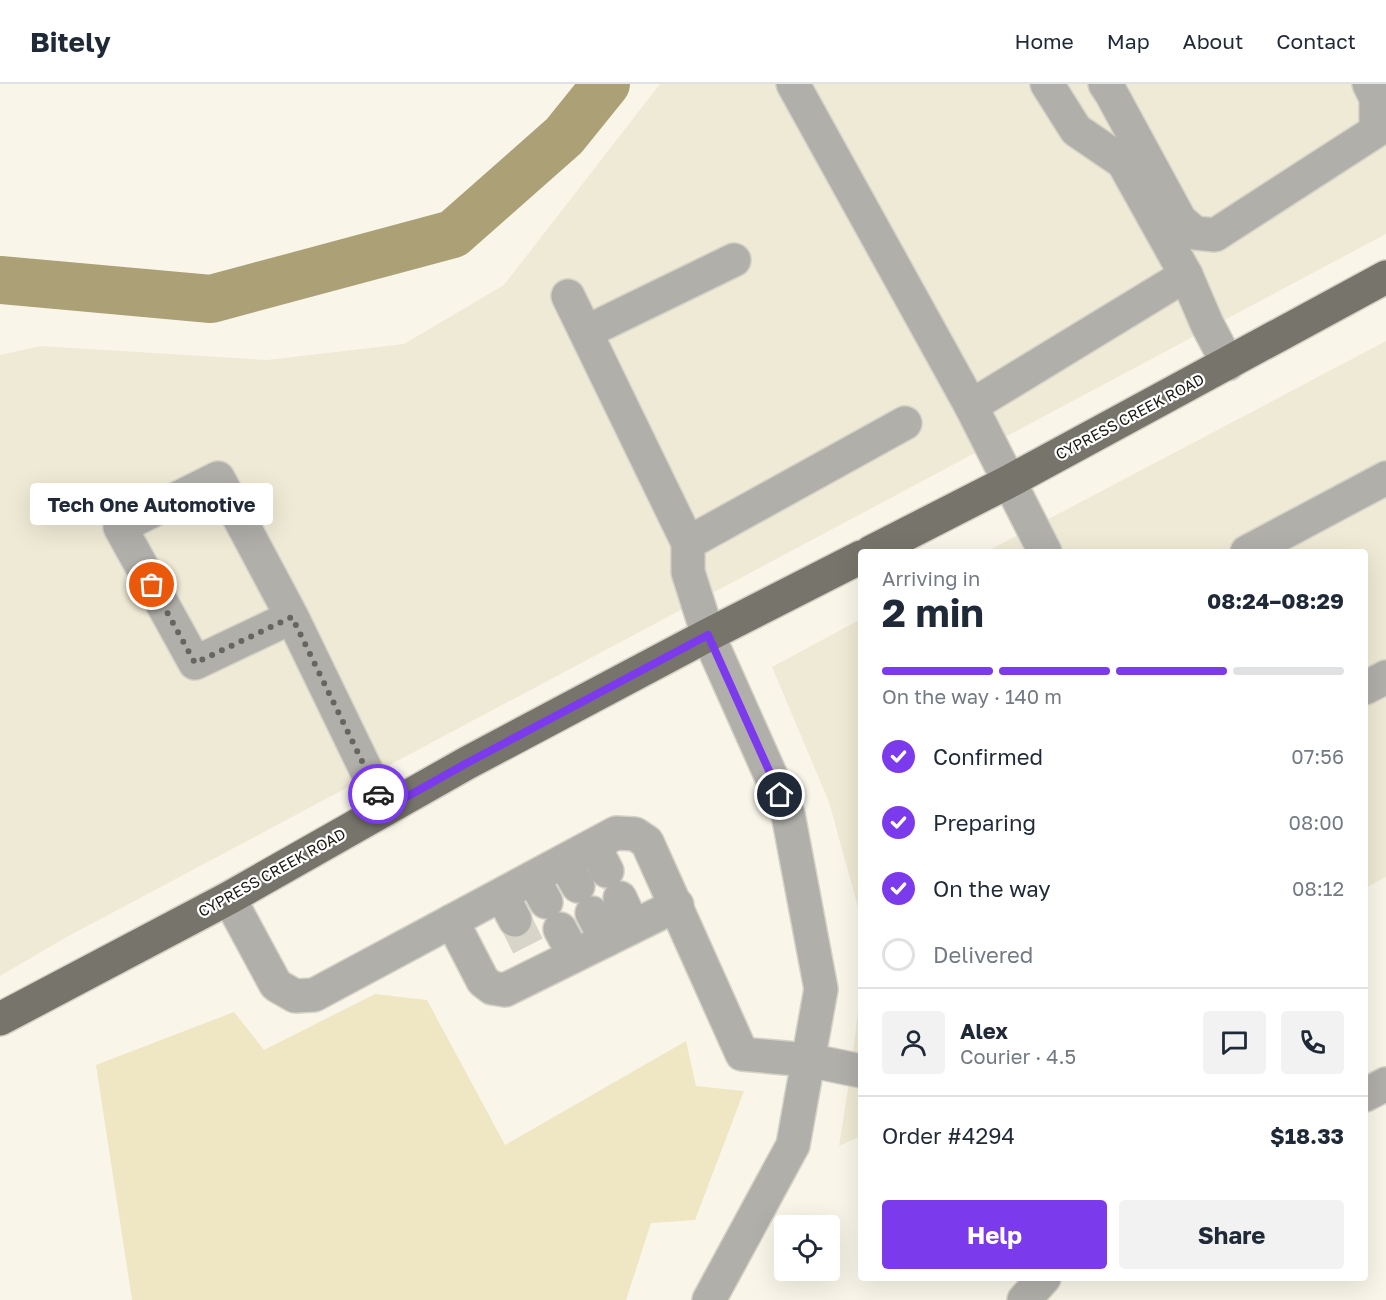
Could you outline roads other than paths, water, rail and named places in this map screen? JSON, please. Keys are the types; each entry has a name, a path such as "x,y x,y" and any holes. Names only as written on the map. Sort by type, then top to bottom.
{"main road":[{"name":"CYPRESS CREEK ROAD","path":"877,549 1008,482 1386,277"},
{"name":"CYPRESS CREEK ROAD","path":"1,1013 229,898 467,763 858,559"}],"street":[{"path":"793,84 971,406 1044,549"},
{"path":"1047,84 1076,130 1123,162 1171,225 1195,233 1215,235 1376,131 1377,91"},
{"path":"1105,84 1171,225 1186,275 1207,324 1228,364"},
{"path":"585,332 734,260"},
{"path":"971,406 1186,275"},
{"path":"568,296 688,543 688,572 708,635 788,814 821,989 793,1145 711,1299"},
{"path":"688,543 905,423"},
{"path":"292,617 195,663 120,527 218,478 292,617 385,809"},
{"path":"1253,549 1386,478"},
{"path":"1368,686 1386,677"},
{"path":"452,921 483,981 492,988 505,990 522,933 599,893 616,833 635,834 647,842 742,1054 808,1060 858,1070"},
{"path":"229,898 276,985 295,996 314,995 452,921 522,933 599,893 677,905"},
{"path":"1368,1093 1386,1084"},
{"path":"1024,1300 1041,1281"}],"waterway":[{"path":"0,280 211,299 453,234 564,136 606,84"}],"tunnel":[{"path":"515,920 528,946"}],"place":[{"name":"Tech One Automotive","path":"152,585"}]}
